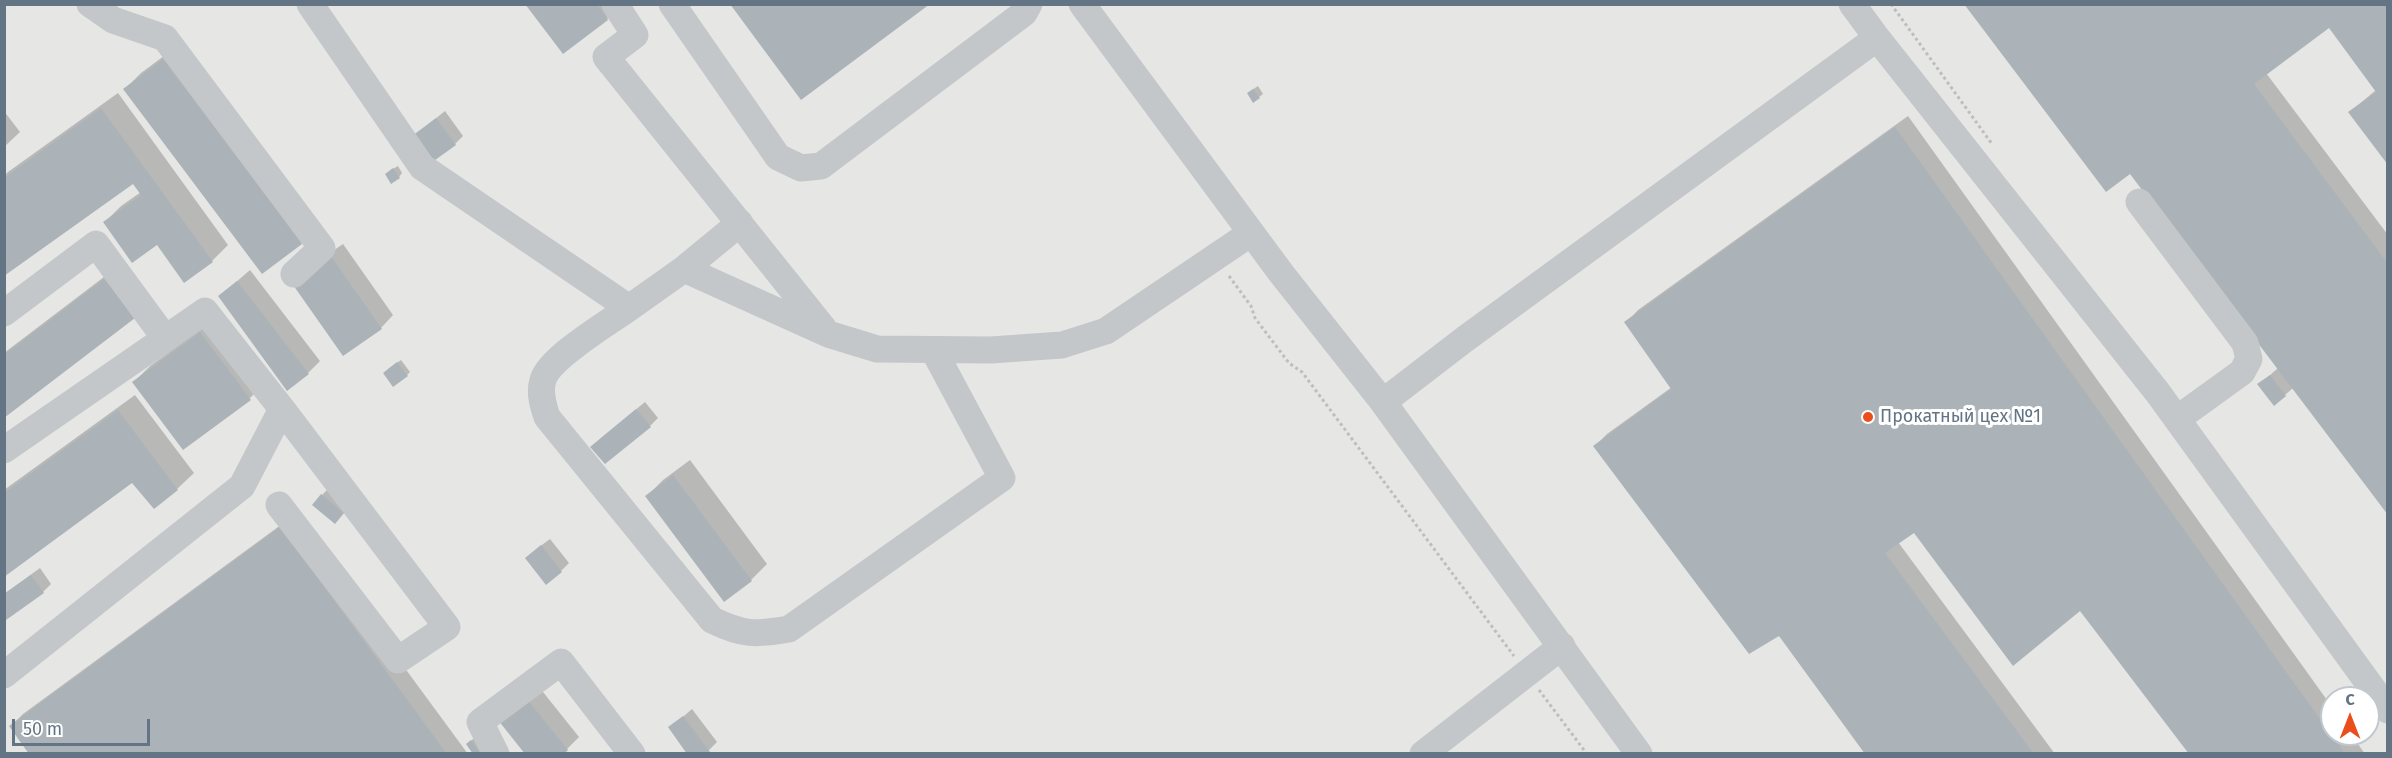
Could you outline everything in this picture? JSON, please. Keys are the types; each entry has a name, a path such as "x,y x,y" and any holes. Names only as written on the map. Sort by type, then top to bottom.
{"street":[{"path":"90,4 112,20 165,38 172,47 322,248 294,274"},
{"path":"310,4 422,167 629,308"},
{"path":"615,4 635,35 606,57 828,334"},
{"path":"672,4 778,157 801,168 821,166 1024,13 1029,4"},
{"path":"1082,4 1251,233 1383,402 1639,753"},
{"path":"1852,4 2177,420 2388,710"},
{"path":"1383,402 1465,339 1878,38"},
{"path":"2139,202 2245,343 2249,359 2242,372 2177,420"},
{"path":"740,223 684,269 551,364 542,380 542,401 547,417 712,620 736,632 765,633 789,629 1002,478 934,351"},
{"path":"684,269 828,334 877,349 934,351 1062,345 1106,331 1251,233"},
{"path":"4,313 96,244 165,338"},
{"path":"4,450 205,311 447,627 398,660 279,505"},
{"path":"4,675 242,486 282,409"},
{"path":"1423,753 1562,646"},
{"path":"496,753 480,722 561,662 632,753"}],"path":[{"path":"1227,273 1251,306 1255,318 1289,363 1302,372 1587,753"}],"shaded area":[{"path":"4,5 2387,5 2387,753 5,753"}],"building":[{"path":"525,4 597,4 608,20 563,54"},
{"path":"730,4 930,4 801,100"},
{"path":"1964,4 2388,4 2388,165 2348,112 2376,92 2329,28 2254,84 2388,264 2388,515 2130,174 2106,192"},
{"path":"163,59 302,244 262,274 123,89"},
{"path":"1253,89 1260,98 1253,103 1247,93"},
{"path":"101,108 213,262 184,283 157,245 132,263 103,222 141,195 133,184 4,276 4,178"},
{"path":"436,118 456,145 431,163 412,136"},
{"name":"Прокатный цех №1","path":"1895,127 2320,719 2320,746 2339,746 2345,754 2189,754 2080,611 2013,666 1914,533 1885,553 2034,754 1865,754 1779,636 1749,654 1593,446 1671,389 1624,322"},
{"path":"393,168 400,178 391,184 385,174"},
{"path":"330,255 382,329 343,356 291,282"},
{"path":"104,279 135,318 4,418 4,355"},
{"path":"237,281 309,374 287,391 218,296"},
{"path":"200,332 251,400 183,450 132,382"},
{"path":"397,362 408,376 393,387 383,373"},
{"path":"2270,375 2286,396 2274,406 2257,384"},
{"path":"636,409 651,427 605,464 590,447"},
{"path":"118,410 178,490 154,509 132,483 4,577 4,493"},
{"path":"673,475 752,581 724,602 645,496"},
{"path":"321,494 344,513 335,524 312,505"},
{"path":"280,527 447,754 29,754 9,726"},
{"path":"541,545 562,572 546,585 525,558"},
{"path":"31,575 44,593 6,620 4,618 4,594"},
{"path":"526,698 568,750 564,754 525,754 498,720"},
{"path":"683,716 710,752 708,754 687,754 668,727"},
{"path":"471,740 481,754 473,754 466,744"}],"place":[{"name":"Прокатный цех №1","path":"1868,417"}]}
